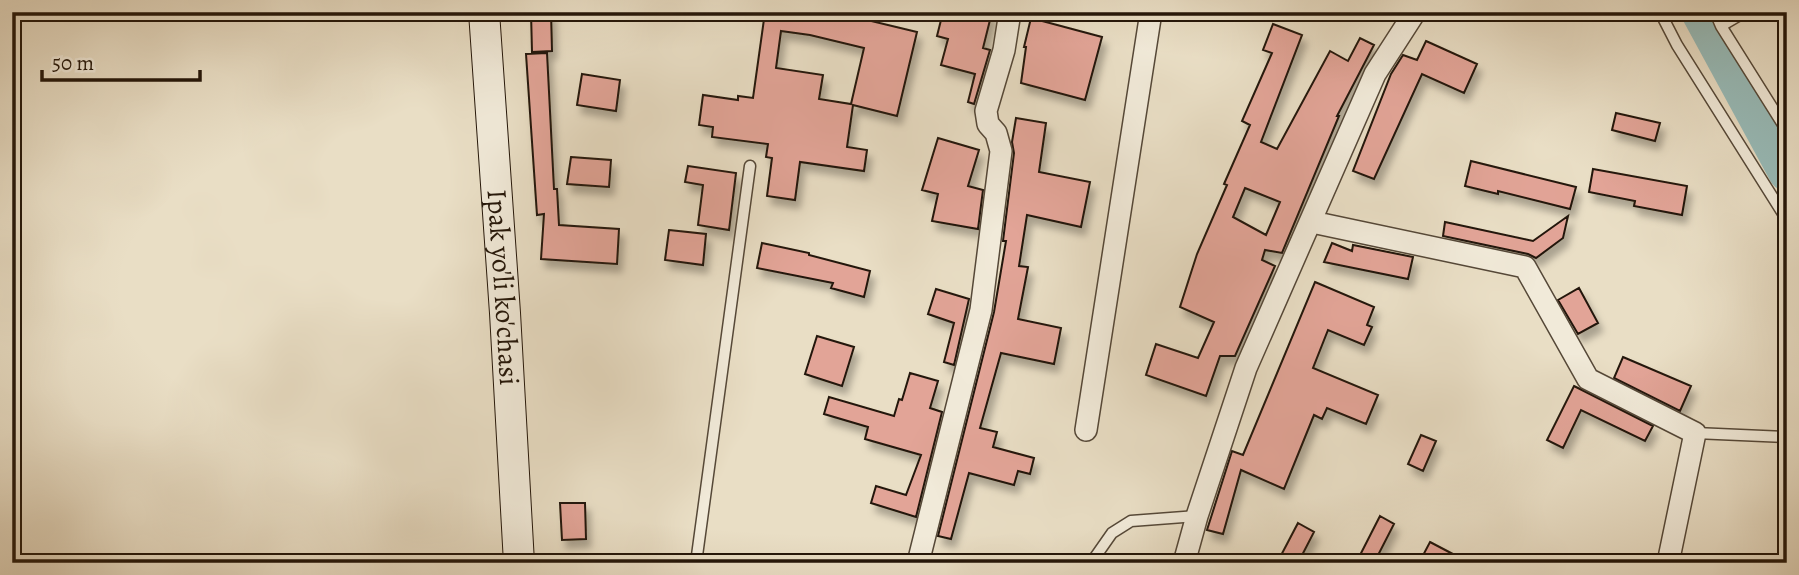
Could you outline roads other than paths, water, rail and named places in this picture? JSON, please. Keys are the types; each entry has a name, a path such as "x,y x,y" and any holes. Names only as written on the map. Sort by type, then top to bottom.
{"main road":[{"name":"Ipak yo'li ko'chasi","path":"484,12 519,563"}],"street":[{"path":"918,563 981,310 1001,151 996,133 988,124 986,111 1004,50 1010,12"},
{"path":"1086,430 1151,12"},
{"path":"1184,563 1246,368 1375,74 1416,12"},
{"path":"1312,222 1525,267 1587,379 1695,433 1668,563"}],"lane":[{"path":"1660,12 1787,220"},
{"path":"1715,12 1721,26 1787,131"},
{"path":"1721,26 1745,12"},
{"path":"696,563 750,166"},
{"path":"1695,433 1787,437"},
{"path":"1091,563 1112,533 1131,521 1197,516"}],"waterway":[{"path":"1700,12 1787,172"}]}
